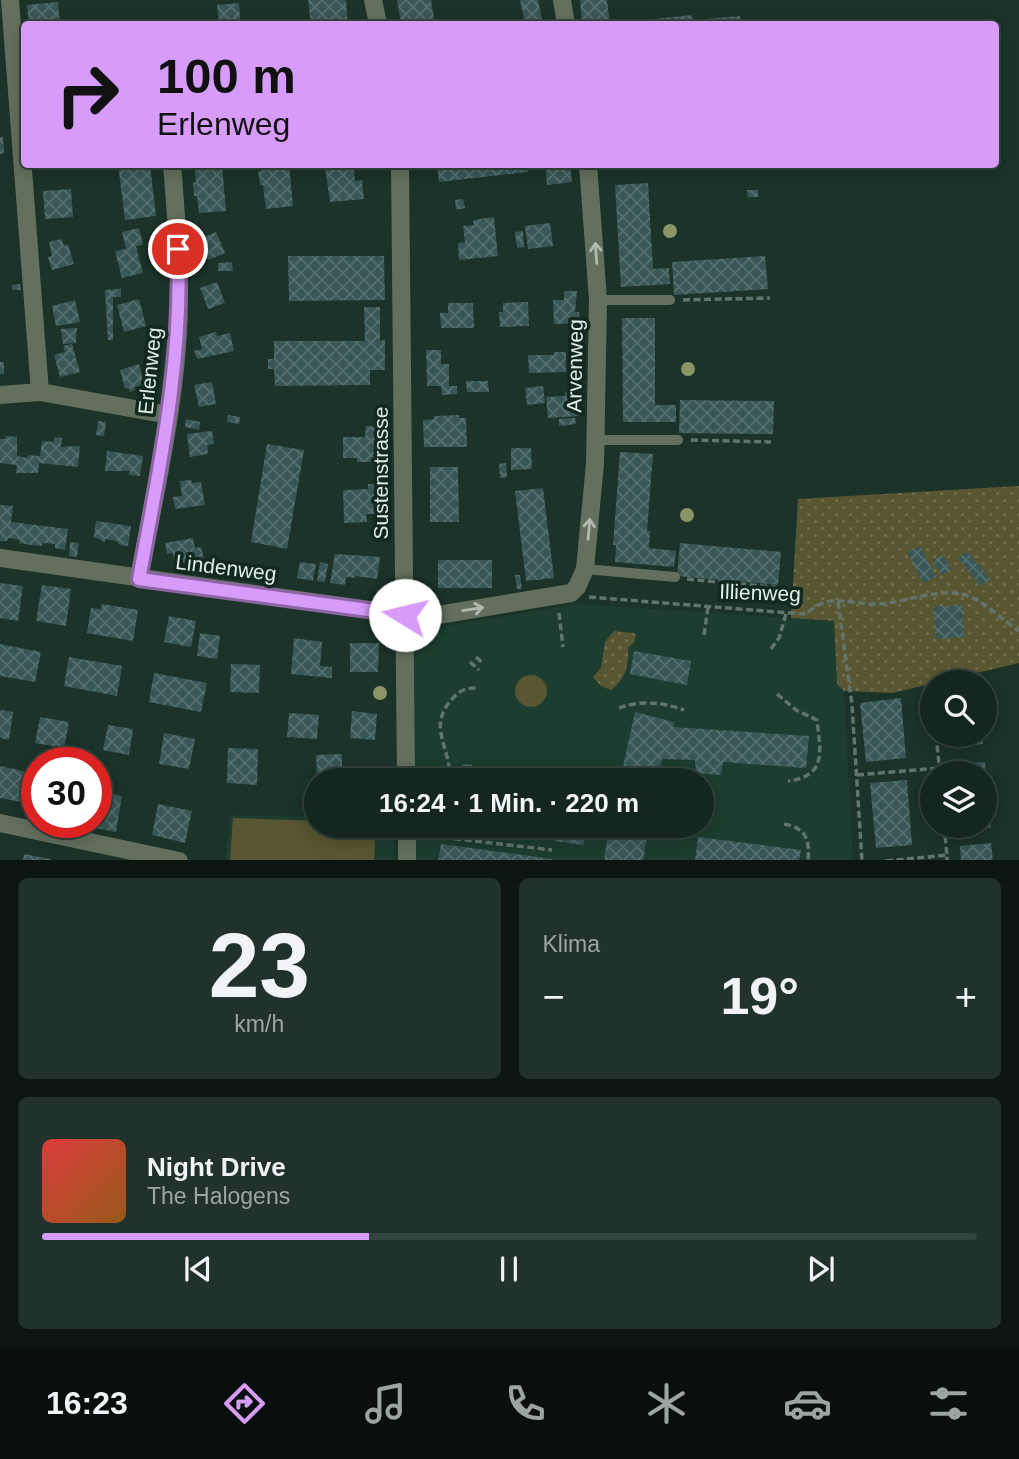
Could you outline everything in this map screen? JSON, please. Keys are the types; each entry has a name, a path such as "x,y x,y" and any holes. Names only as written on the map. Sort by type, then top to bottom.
{"street":[{"path":"10,0 21,144"},
{"path":"373,0 377,21"},
{"path":"562,0 566,21"},
{"path":"23,168 40,392"},
{"name":"Erlenweg","path":"139,579 169,415 177,347 179,276 172,168"},
{"name":"Sustenstrasse","path":"400,168 406,768"},
{"name":"Arvenweg","path":"563,595 577,587 585,569 596,440 598,300 588,169"},
{"path":"0,395 40,392 169,415"},
{"name":"Lindenweg","path":"0,558 405,615"},
{"path":"405,615 438,615 563,595"},
{"path":"0,823 179,860"},
{"path":"407,838 407,860"}],"lane":[{"path":"598,300 670,300"},
{"path":"596,440 678,440"},
{"path":"585,569 675,578"}],"path":[{"path":"670,300 770,298"},
{"path":"678,440 771,442"},
{"path":"675,578 782,588"},
{"name":"Illienweg","path":"563,595 803,614 820,604 899,602 937,593 966,596 1019,631"},
{"path":"563,595 563,647"},
{"path":"838,602 852,705 862,860"},
{"path":"704,635 708,607"},
{"path":"771,649 779,638 786,614"},
{"path":"476,657 483,663"},
{"path":"470,662 479,670"},
{"path":"451,768 442,742 440,720 448,703 460,691 477,688"},
{"path":"777,694 796,710 817,720 820,751 817,767 806,777 788,781"},
{"path":"619,708 644,702 684,710"},
{"path":"857,775 920,770"},
{"path":"785,824 805,832 808,860"},
{"path":"459,838 552,850"},
{"path":"886,860 947,858 945,838"}],"shaded area":[{"path":"1019,486 1019,663 989,670 920,670 920,686 892,693 844,691 837,684 834,621 791,618 798,499"},
{"path":"578,604 834,621 837,684 844,691 853,860 407,860 407,838 714,838 714,768 406,768 405,633"},
{"path":"614,631 636,635 634,643 628,647 627,666 623,676 611,690 601,686 593,677 601,668 605,642"},
{"path":"531,675 542,680 547,691 542,702 531,707 520,702 515,691 520,680"},
{"path":"230,815 304,817 304,838 394,838 394,855 397,860 225,860"},
{"path":"233,818 304,821 304,838 375,838 374,860 230,860"}],"building":[{"path":"308,0 346,0 348,21 311,21"},
{"path":"397,0 431,0 434,21 400,21"},
{"path":"520,0 538,0 542,21 524,21"},
{"path":"580,0 607,0 610,21 582,21"},
{"path":"58,2 60,21 29,21 27,5"},
{"path":"239,3 240,20 251,21 219,21 217,5"},
{"path":"692,15 693,20 740,16 741,21 644,21"},
{"path":"0,137 3,137 4,153 0,154"},
{"path":"118,168 150,168 156,216 125,220"},
{"path":"194,168 222,168 226,211 199,213 197,196 194,196 193,183 196,182"},
{"path":"262,168 289,168 293,206 266,209 258,171 262,171"},
{"path":"325,168 353,168 355,181 362,180 364,199 330,202"},
{"path":"437,168 528,168 528,172 439,182"},
{"path":"545,168 570,168 572,182 547,185"},
{"path":"648,183 653,269 669,268 670,284 621,287 615,185"},
{"path":"71,189 73,217 45,219 43,191"},
{"path":"747,190 758,190 758,197 748,197"},
{"path":"463,199 465,208 456,210 455,200"},
{"path":"494,217 498,256 459,260 458,243 465,242 463,226 474,225 473,220"},
{"path":"550,223 553,246 528,249 525,226"},
{"path":"139,228 143,245 136,246 143,273 122,278 115,251 126,249 122,232"},
{"path":"523,231 524,247 517,248 515,232"},
{"path":"216,232 225,253 208,260 199,239"},
{"path":"62,239 64,246 68,244 74,264 52,270 48,257 52,256 49,242"},
{"path":"288,256 384,256 385,300 289,301"},
{"path":"765,256 768,289 674,295 672,262"},
{"path":"232,262 233,271 218,271 218,263"},
{"path":"217,282 225,303 208,309 200,288"},
{"path":"20,284 21,290 12,290 12,285"},
{"path":"121,289 121,297 113,297 113,340 108,340 105,290"},
{"path":"564,291 577,291 575,312 579,312 580,323 554,324 553,300 564,300"},
{"path":"139,299 146,326 124,332 117,305"},
{"path":"75,300 80,322 56,326 52,306"},
{"path":"528,302 529,326 500,327 499,312 503,312 503,303"},
{"path":"448,303 473,303 474,328 441,328 440,313 448,313"},
{"path":"364,307 380,307 380,341 385,340 385,370 370,370 370,385 275,386 274,369 268,369 268,359 274,359 274,341 365,341"},
{"path":"622,318 655,318 655,405 676,405 676,422 623,422"},
{"path":"77,328 76,343 63,344 61,329"},
{"path":"216,332 217,336 230,333 234,351 197,359 194,351 202,349 199,337"},
{"path":"72,344 80,372 60,377 54,355 65,352 63,346"},
{"path":"426,350 441,350 441,364 449,364 449,386 457,386 457,394 442,395 441,386 427,386"},
{"path":"554,352 566,352 566,372 529,373 528,355 554,355"},
{"path":"0,362 4,362 4,374 0,374"},
{"path":"139,364 145,384 134,387 135,390 130,392 129,388 125,389 120,370"},
{"path":"466,381 488,381 489,392 467,392"},
{"path":"212,382 216,404 199,407 194,385"},
{"path":"543,386 545,403 527,405 525,388"},
{"path":"581,391 580,416 548,418 546,397 565,396 565,392"},
{"path":"680,400 774,401 773,434 679,433"},
{"path":"228,415 240,417 239,424 227,422"},
{"path":"459,415 459,418 466,418 467,447 424,447 423,420 434,419 434,416"},
{"path":"575,418 576,424 559,426 559,419"},
{"path":"186,419 200,422 199,430 185,427"},
{"path":"98,421 106,422 104,436 96,435"},
{"path":"366,426 379,427 379,438 375,438 374,462 357,462 357,458 343,458 343,437 365,437"},
{"path":"212,431 214,444 207,445 208,454 190,457 187,434"},
{"path":"5,436 17,437 17,456 27,458 28,455 40,456 42,441 54,442 54,437 62,438 61,447 80,446 78,467 39,463 38,473 16,473 17,465 0,463 0,439 6,439"},
{"path":"267,444 304,450 287,549 251,542"},
{"path":"511,448 531,448 532,469 511,470"},
{"path":"107,451 143,456 140,476 129,475 130,471 105,471"},
{"path":"620,452 653,454 647,531 650,531 649,548 676,551 674,567 615,562 616,545 613,545"},
{"path":"506,463 507,477 500,478 499,464"},
{"path":"430,467 458,467 459,522 430,522"},
{"path":"191,480 192,483 201,482 205,505 175,509 173,497 182,496 180,481"},
{"path":"368,484 381,484 381,501 386,501 386,514 366,514 367,522 344,523 343,490 368,489"},
{"path":"543,488 554,578 526,581 515,491"},
{"path":"0,505 13,506 11,522 68,529 65,550 55,548 55,544 31,545 8,538 7,541 0,541"},
{"path":"96,521 131,526 128,546 94,537"},
{"path":"193,538 195,548 201,547 204,559 174,564 173,553 167,554 165,543"},
{"path":"70,542 79,543 77,557 69,556"},
{"path":"680,543 781,552 778,585 677,576"},
{"path":"920,546 936,577 923,583 907,552"},
{"path":"967,551 990,579 981,586 958,558"},
{"path":"335,554 380,557 377,579 355,576 346,577 345,585 330,583"},
{"path":"943,555 951,570 941,575 933,560"},
{"path":"438,560 492,560 492,588 438,588"},
{"path":"300,562 316,564 313,581 297,578"},
{"path":"320,562 328,564 325,582 317,581"},
{"path":"515,575 520,575 522,589 517,589"},
{"path":"0,583 23,586 18,621 0,618"},
{"path":"42,585 71,589 66,626 36,621"},
{"path":"102,604 138,610 133,641 87,633 91,608 101,609"},
{"path":"962,605 964,637 936,639 933,607"},
{"path":"169,616 196,621 191,647 164,642"},
{"path":"200,633 220,636 217,659 197,656"},
{"path":"294,638 322,642 320,666 332,667 332,678 291,674"},
{"path":"350,643 379,643 378,672 350,672"},
{"path":"0,644 41,652 35,682 0,676"},
{"path":"634,651 691,661 687,685 630,674"},
{"path":"69,657 122,666 117,696 64,686"},
{"path":"231,664 260,665 259,693 230,692"},
{"path":"154,673 207,683 201,712 149,702"},
{"path":"901,698 906,758 866,762 860,703"},
{"path":"0,710 13,712 9,740 0,738"},
{"path":"352,711 377,714 375,740 350,738"},
{"path":"635,712 674,722 673,727 809,736 806,768 723,762 721,775 714,774 714,768 696,768 695,760 662,759 660,768 623,768"},
{"path":"289,713 319,715 317,739 287,737"},
{"path":"40,717 69,722 64,747 35,743"},
{"path":"108,725 133,729 129,755 112,752 112,747 104,747"},
{"path":"164,733 195,739 189,769 159,764"},
{"path":"228,748 258,749 257,785 227,783"},
{"path":"342,754 342,768 317,768 316,755"},
{"path":"462,764 472,765 472,768 461,768"},
{"path":"0,766 21,771 21,802 0,798"},
{"path":"907,780 912,845 876,848 870,783"},
{"path":"112,794 122,796 116,832 112,831"},
{"path":"158,804 192,811 185,843 152,835"},
{"path":"554,838 585,838 583,845 554,841"},
{"path":"592,838 647,838 643,860 604,860 607,840"},
{"path":"698,838 706,838 801,850 799,860 695,860"},
{"path":"991,843 993,860 961,860 960,846"},
{"path":"441,844 552,859 552,860 438,860"},
{"path":"24,854 50,859 50,860 23,860"}],"route":[{"path":"178,249 178,329 169,415 139,579 405,615"}]}
